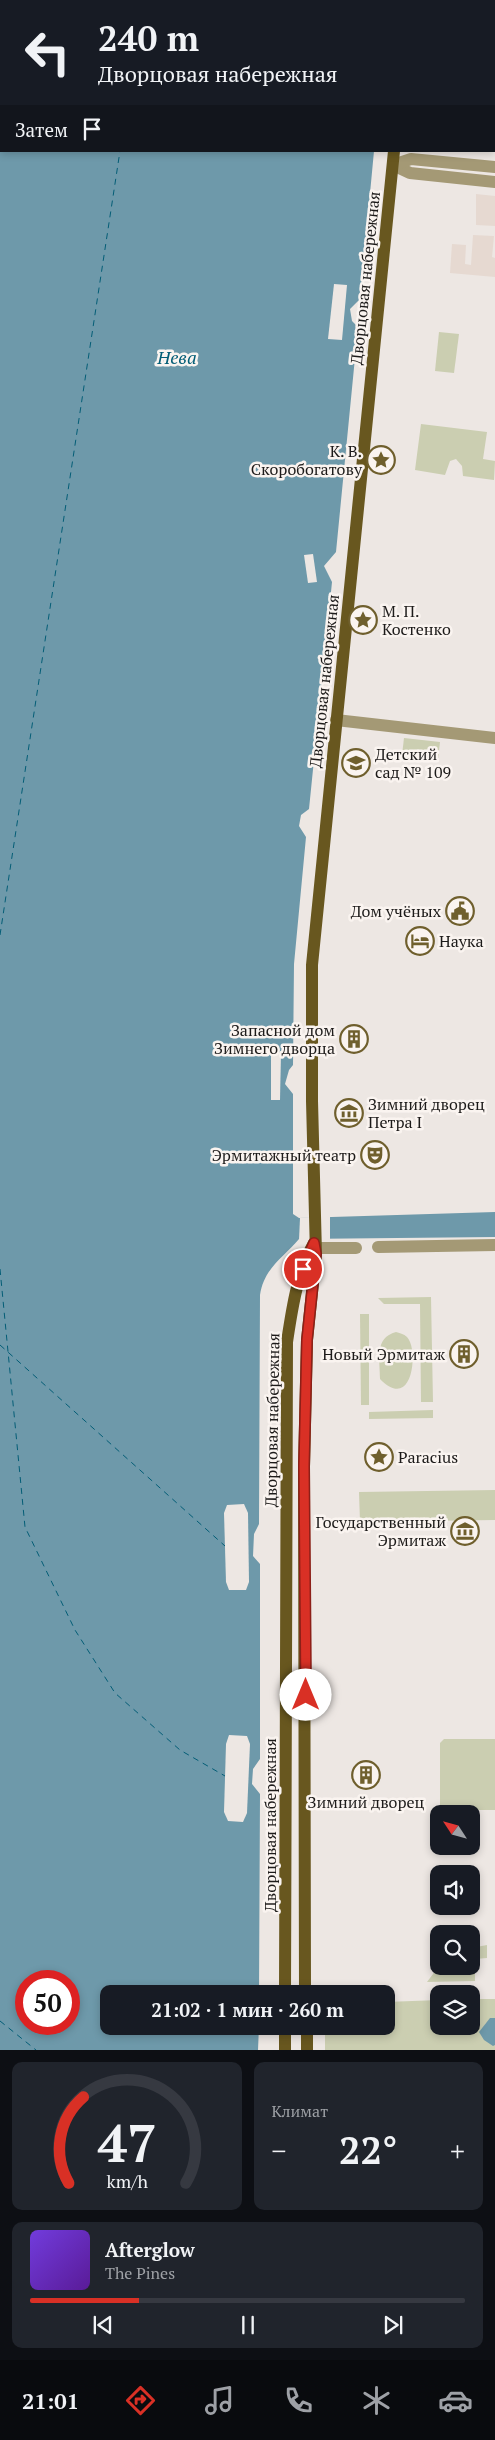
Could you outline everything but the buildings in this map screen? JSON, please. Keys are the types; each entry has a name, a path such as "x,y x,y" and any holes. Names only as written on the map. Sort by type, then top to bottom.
{"main road":[{"name":"Дворцовая набережная","path":"305,1985 304,1457 307,1340 315,1245 312,965 394,152"},
{"name":"Дворцовая набережная","path":"285,1985 287,1342 293,1300 308,1254 315,1245"},
{"path":"285,2035 285,2050"},
{"path":"307,2035 307,2050"}],"street":[{"path":"393,165 411,159 495,167"},
{"path":"393,165 410,173 495,182"},
{"path":"336,720 495,738"},
{"path":"315,1245 356,1248"},
{"path":"378,1247 495,1245"}],"shaded area":[{"path":"476,194 495,196 495,226 476,225"},
{"path":"473,235 494,236 492,257 495,258 495,277 450,273 452,244 466,245 465,264 471,265"}],"green space":[{"path":"439,332 459,334 454,373 435,371"},
{"path":"421,424 487,432 483,459 495,461 494,480 463,476 462,466 456,459 450,461 445,475 415,470"},
{"path":"404,738 440,742 438,760 402,755"},
{"path":"431,1297 433,1402 421,1402 420,1304 384,1304 378,1298"},
{"path":"360,1314 369,1314 369,1405 361,1405"},
{"path":"396,1332 407,1337 411,1344 412,1353 410,1375 406,1384 400,1388 391,1387 380,1379 379,1357 381,1344 389,1335"},
{"path":"433,1410 433,1418 369,1419 369,1412"},
{"path":"495,1490 495,1520 360,1522 359,1492"},
{"path":"444,1739 495,1739 495,1810 480,1810 480,1805 440,1805 440,1743"},
{"path":"487,1945 487,1958 480,1959 480,1946"},
{"path":"432,1975 475,1975 475,1981 427,1982"},
{"path":"480,1999 495,1999 495,2050 325,2050 325,2035 395,2035 395,2002 430,2000 430,2035 480,2035"}],"water":[{"name":"Нева","path":"0,152 374,152 360,299 350,309 352,321 358,327 336,552 324,566 332,582 309,809 301,815 299,826 306,837 294,964 293,1065 289,1070 285,1084 293,1094 293,1214 299,1218 495,1212 495,1237 299,1239 270,1270 262,1286 260,1295 259,1524 254,1534 253,1556 260,1564 260,1759 253,1769 252,1784 260,1794 259,1985 100,1985 100,2035 259,2035 258,2050 0,2050"},
{"path":"490,2018 495,2018 495,2045 493,2046 484,2040 480,2031"}],"pier":[{"path":"334,284 347,285 342,340 328,339"},
{"path":"313,554 317,582 308,583 304,555"},
{"path":"271,1053 281,1053 280,1100 271,1100"},
{"path":"330,1215 330,1241 299,1240 300,1218"},
{"path":"244,1504 248,1513 249,1582 246,1590 229,1590 226,1582 224,1513 227,1505"},
{"path":"229,1735 247,1736 250,1744 247,1813 243,1822 228,1821 224,1812 226,1744"}],"ferry route":[{"path":"0,935 120,152"},
{"path":"0,1269 25,1527 75,1630 115,1693 180,1750 225,1776"},
{"path":"0,1345 225,1546"},
{"path":"0,2021 36,2050"}],"place":[{"name":"К. В. Скоробогатову","path":"381,460"},
{"name":"М. П. Костенко","path":"363,620"},
{"name":"Детский сад № 109","path":"356,763"},
{"name":"Дом учёных","path":"460,911"},
{"name":"Наука","path":"420,941"},
{"name":"Запасной дом Зимнего дворца","path":"354,1039"},
{"name":"Зимний дворец Петра I","path":"349,1113"},
{"name":"Эрмитажный театр","path":"375,1155"},
{"name":"Новый Эрмитаж","path":"464,1354"},
{"name":"Paracius","path":"379,1457"},
{"name":"Государственный Эрмитаж","path":"465,1531"},
{"name":"Зимний дворец","path":"366,1775"}],"route":[{"path":"303,1269 314,1243 316,1254 307,1340 304,1466 306,1695"}]}
